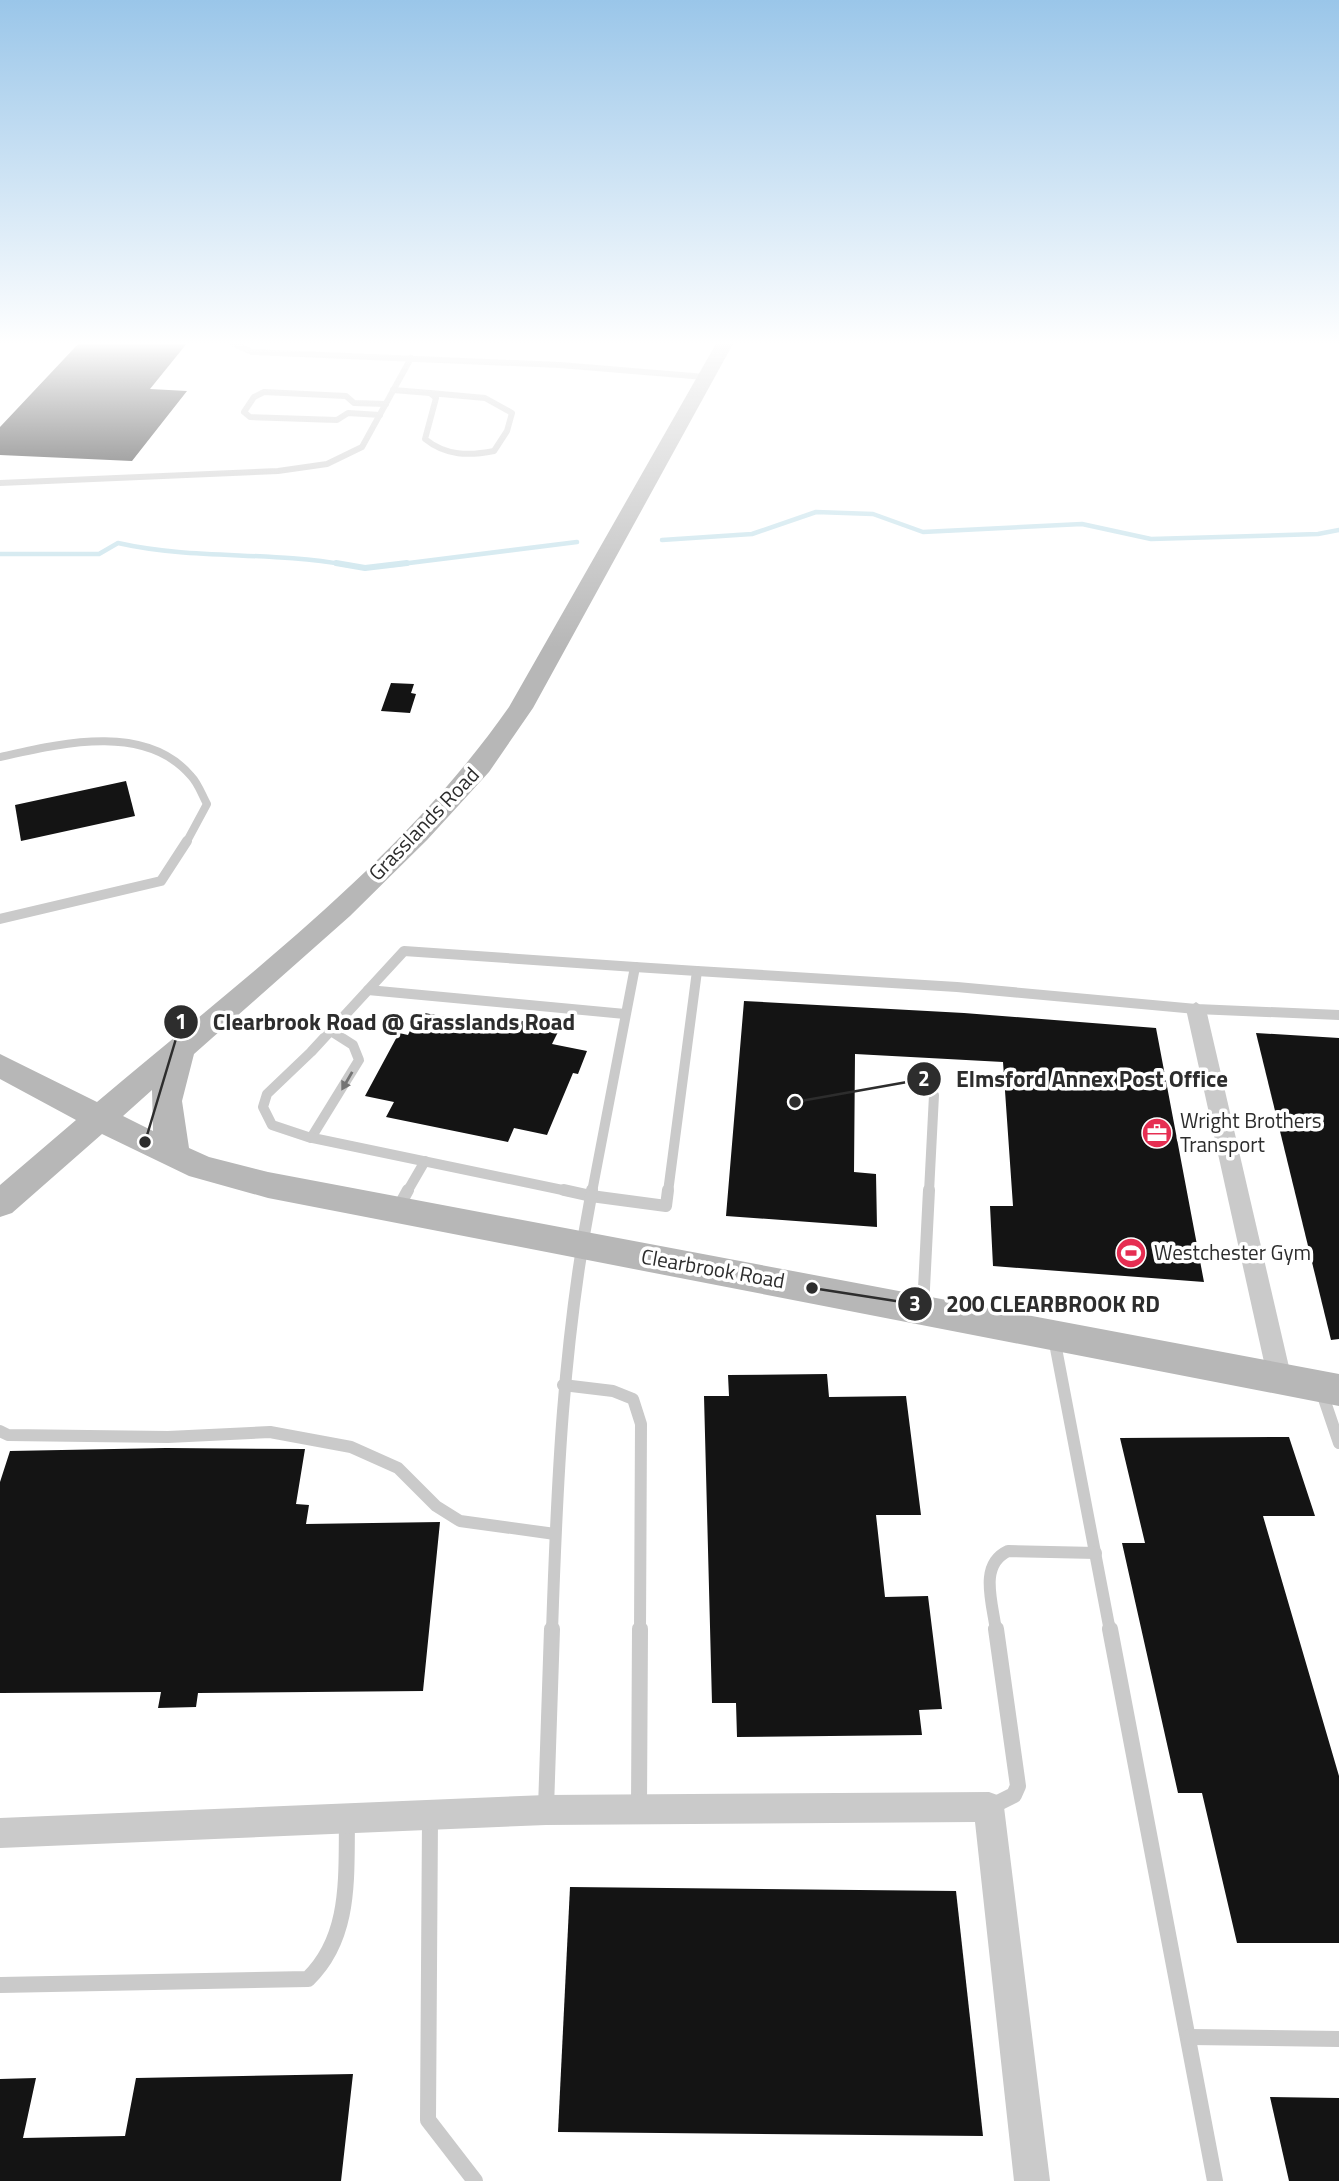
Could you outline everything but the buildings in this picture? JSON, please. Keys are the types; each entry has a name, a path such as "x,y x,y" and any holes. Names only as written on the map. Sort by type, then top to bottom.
{"main road":[{"name":"Grasslands Road","path":"0,1204 96,1118 340,910 418,834 480,767 521,708 668,444"},
{"path":"175,1155 165,1122 166,1090 180,1048"},
{"name":"Clearbrook Road","path":"0,1065 96,1118 201,1167 268,1185 1330,1388"}],"street":[{"path":"1196,1009 1280,1380"},
{"path":"0,1833 546,1810 989,1807 1032,2181"}],"lane":[{"path":"0,483 278,471 317,466 348,456 364,444"},
{"path":"430,444 437,450 480,454 494,451 499,444"},
{"path":"0,757 52,746 104,741 152,748 180,763 199,782 207,804 177,859 161,881 139,889 0,919"},
{"path":"697,971 666,1206 592,1196 311,1138 272,1125 263,1107 267,1094 331,1031 404,951 957,987 1196,1009 1230,1008 1339,1015"},
{"path":"546,1810 563,1385 575,1279 635,967"},
{"path":"368,990 625,1014"},
{"path":"311,1138 359,1060 358,1049 331,1031"},
{"path":"923,1311 934,1095"},
{"path":"397,1210 425,1161"},
{"path":"1054,1336 1215,2181"},
{"path":"563,1385 613,1391 633,1399 641,1424 639,1810"},
{"path":"1330,1388 1339,1443"},
{"path":"0,1432 8,1435 168,1437 270,1432 351,1447 398,1468 436,1506 460,1521 555,1534"},
{"path":"989,1807 1014,1795 1018,1786 989,1578 991,1564 997,1555 1008,1551 1096,1553"},
{"path":"430,1815 428,2120 475,2181"},
{"path":"0,1985 309,1979 325,1967 334,1946 343,1906 347,1819"},
{"path":"1189,2037 1339,2039"}],"waterway":[{"path":"662,540 752,534 816,512 873,514 923,532 1082,524 1151,539 1318,534 1339,530"},
{"path":"393,565 577,542"},
{"path":"0,554 99,554 118,543 175,552 289,558 346,565"},
{"path":"336,563 365,568 407,563"}],"place":[{"name":"Elmsford Annex Post Office","path":"795,1102"},
{"name":"Wright Brothers Transport","path":"1157,1133"},
{"name":"Clearbrook Road @ Grasslands Road","path":"145,1142"},
{"name":"Westchester Gym","path":"1131,1253"},
{"name":"200 CLEARBROOK RD","path":"812,1288"}]}
